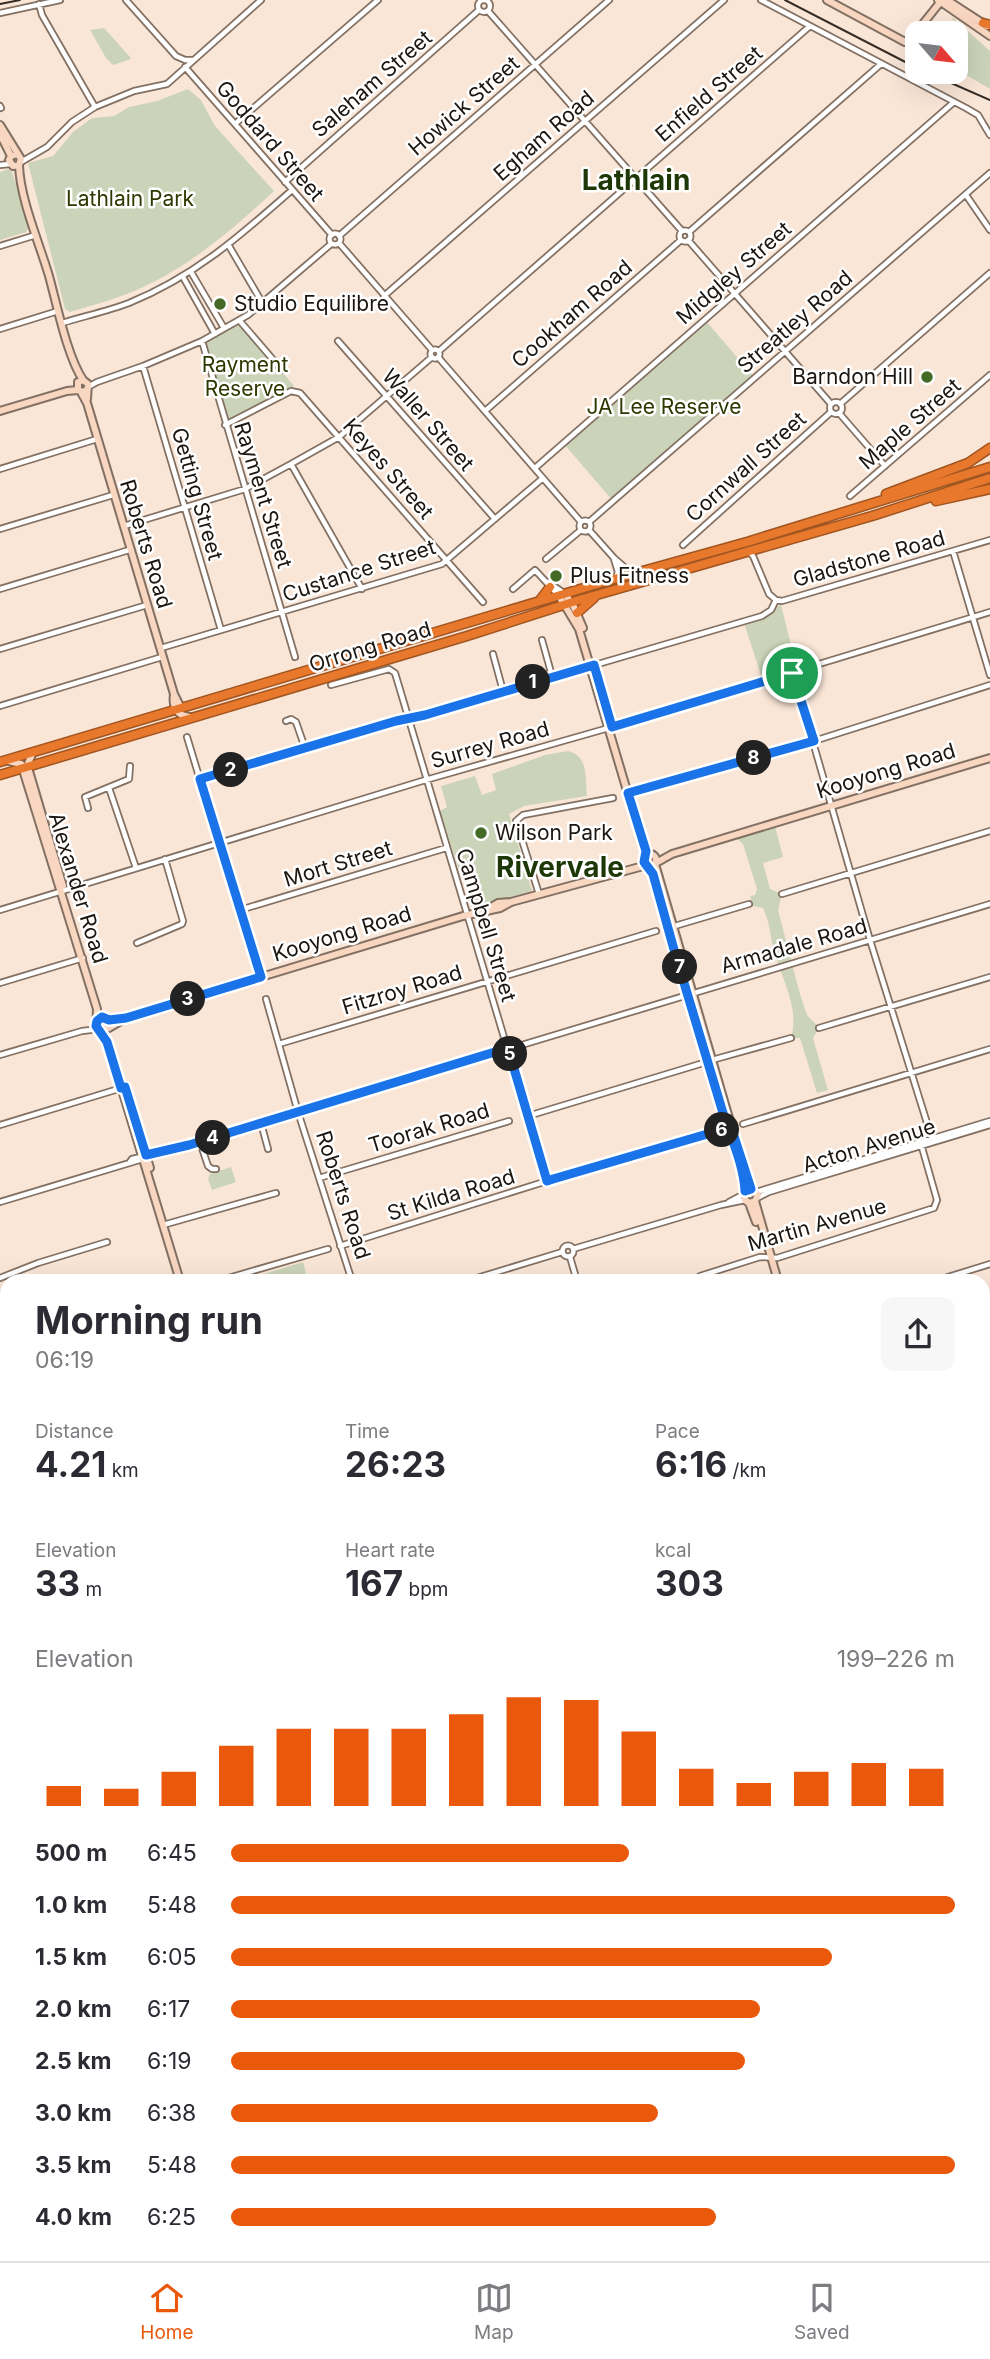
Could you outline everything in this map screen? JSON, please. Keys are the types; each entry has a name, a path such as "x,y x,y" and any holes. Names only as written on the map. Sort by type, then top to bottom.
{"highway":[{"path":"858,507 968,463 990,448"},
{"path":"858,507 990,467"},
{"path":"872,516 990,478"},
{"path":"872,516 990,489"},
{"name":"Orrong Road","path":"4,761 858,507"},
{"name":"Orrong Road","path":"0,775 467,636 568,603 751,554 872,516"},
{"path":"537,602 549,584"},
{"path":"577,613 599,594"}],"street":[{"path":"0,13 60,0"},
{"path":"126,0 176,56 193,60"},
{"path":"12,161 47,147 72,122 95,107 134,91 166,84 261,0"},
{"path":"235,124 378,0"},
{"name":"Howick Street","path":"339,236 609,0"},
{"name":"Egham Road","path":"384,296 724,0"},
{"path":"761,0 978,115 990,135"},
{"path":"827,0 838,2 905,42 910,40 943,1"},
{"path":"479,1 490,1 488,10 479,10 479,1"},
{"path":"943,1 988,25"},
{"path":"943,1 990,36"},
{"path":"39,5 42,15 95,107"},
{"name":"Saleham Street","path":"285,182 479,10"},
{"path":"488,10 682,232 689,232 881,64"},
{"name":"Enfield Street","path":"123,526 245,489 339,437 810,26"},
{"name":"Goddard Street","path":"185,67 332,235"},
{"name":"Midgley Street","path":"535,468 954,102"},
{"name":"Roberts Road","path":"0,125 24,193 178,709"},
{"name":"Roberts Road","path":"0,134 12,161"},
{"name":"Streatley Road","path":"589,522 990,173"},
{"path":"62,323 129,303 183,277 229,246 292,190"},
{"path":"966,195 990,230"},
{"path":"682,232 679,236 681,240 688,240"},
{"path":"689,232 688,240 831,404 831,412 839,413 885,466"},
{"path":"0,246 36,235"},
{"path":"331,244 329,239 332,235 339,236 339,243 581,522 581,530"},
{"name":"Cookham Road","path":"485,411 681,240"},
{"path":"0,411 97,382 202,341 263,304 331,244 339,243"},
{"path":"229,246 263,304"},
{"path":"191,272 224,329"},
{"path":"840,404 990,273"},
{"path":"183,277 215,334"},
{"path":"190,288 198,283"},
{"path":"0,328 59,310"},
{"path":"208,323 218,318"},
{"path":"239,320 282,370"},
{"name":"Rayment Street","path":"202,341 295,657"},
{"name":"Waller Street","path":"338,341 495,519"},
{"name":"Getting Street","path":"143,366 221,631"},
{"name":"Maple Street","path":"850,496 990,374"},
{"name":"Keyes Street","path":"225,425 295,391 300,393 483,602"},
{"path":"831,404 840,404"},
{"path":"839,413 842,408 840,404"},
{"name":"Cornwall Street","path":"682,545 831,412"},
{"path":"0,469 97,439"},
{"path":"291,464 362,589"},
{"name":"Custance Street","path":"160,648 362,589 447,561 543,478"},
{"path":"0,529 113,495"},
{"path":"581,522 589,522 589,530 632,575"},
{"path":"546,559 581,530 589,530"},
{"name":"Gladstone Road","path":"200,779 762,616 771,610 776,600 782,601 990,540"},
{"path":"0,589 129,550"},
{"path":"953,551 990,675"},
{"path":"751,554 769,594 776,600"},
{"path":"614,558 618,572 614,579"},
{"path":"513,589 533,570 539,572 577,613 654,880 774,1274"},
{"path":"568,603 592,666"},
{"path":"0,649 147,605"},
{"name":"Surrey Road","path":"0,910 990,612"},
{"path":"542,640 553,677"},
{"path":"492,654 503,691"},
{"path":"0,706 162,657"},
{"name":"Campbell Street","path":"331,685 388,669 395,673 547,1181"},
{"path":"792,673 814,741"},
{"path":"629,793 814,741 990,685"},
{"path":"178,709 184,716 195,717"},
{"path":"286,721 291,719 296,722 304,748"},
{"path":"187,737 261,977"},
{"path":"815,749 870,940 932,1139"},
{"path":"4,761 21,764 26,768 33,752"},
{"name":"Kooyong Road","path":"0,1055 487,909 500,908 511,902 990,758"},
{"path":"88,808 82,798 129,779 130,766"},
{"name":"Alexander Road","path":"26,768 180,1274"},
{"path":"109,788 136,868"},
{"path":"539,894 516,821 523,815 612,798"},
{"path":"782,894 990,831"},
{"name":"Mort Street","path":"240,910 446,848"},
{"path":"137,943 182,924 165,859"},
{"path":"670,928 749,904"},
{"name":"Armadale Road","path":"0,1202 990,904"},
{"name":"Fitzroy Road","path":"279,1044 656,931"},
{"path":"0,983 83,958"},
{"path":"819,1028 990,977"},
{"name":"Roberts Road","path":"266,999 298,1112 350,1274"},
{"path":"710,1060 791,1038"},
{"path":"743,1124 990,1049"},
{"path":"528,1116 700,1064"},
{"path":"0,1125 123,1087"},
{"name":"Toorak Road","path":"319,1178 509,1121"},
{"path":"261,1123 268,1149"},
{"name":"Acton Avenue","path":"921,1145 932,1139 990,1123"},
{"name":"Acton Avenue","path":"562,1252 566,1246 573,1249 990,1123"},
{"name":"St Kilda Road","path":"340,1246 547,1181 729,1128"},
{"path":"200,1142 208,1166 216,1169"},
{"name":"Martin Avenue","path":"708,1274 934,1208 937,1200 921,1145"},
{"path":"165,1224 276,1193"},
{"path":"10,1274 107,1242"},
{"path":"242,1274 328,1249"},
{"path":"573,1249 570,1257 575,1274"},
{"path":"497,1274 562,1252 570,1257"},
{"path":"958,1274 990,1264"}],"green space":[{"path":"104,28 131,59 113,65 106,58 90,30"},
{"path":"968,31 990,51 990,89 968,76"},
{"name":"Lathlain Park","path":"188,89 201,100 215,126 274,191 223,236 168,274 127,294 70,312 65,309 28,163 53,156 73,132 92,118 114,116 129,107 157,101"},
{"path":"8,169 12,172 29,227 26,232 0,240 0,172"},
{"name":"JA Lee Reserve","path":"705,320 755,378 613,501 564,444"},
{"name":"Rayment Reserve","path":"241,323 294,386 225,425 202,341"},
{"path":"781,605 796,665 761,675 744,623 771,614"},
{"path":"568,751 583,763 587,796 524,806 509,814 532,891 475,907 459,870 440,811 447,807 441,786 475,776 482,795 496,790 492,774 545,755"},
{"path":"775,826 783,857 763,863 770,889 782,894 778,910 800,994 807,1015 819,1028 813,1038 828,1090 817,1093 800,1038 791,1038 793,1016 789,994 763,908 753,906 750,896 755,895 757,889 743,844 736,838"},
{"path":"231,1167 236,1182 212,1190 208,1179 210,1174"},
{"path":"303,1262 306,1274 264,1274"}],"railway":[{"path":"0,4 20,0"},
{"path":"785,0 905,62"},
{"path":"953,84 990,100"}],"place":[{"name":"Studio Equilibre","path":"220,304"},
{"name":"Barndon Hill","path":"927,377"},
{"name":"Plus Fitness","path":"556,576"},
{"name":"Wilson Park","path":"481,833"}],"district":[{"name":"Lathlain","path":"636,180"},
{"name":"Rivervale","path":"560,867"}],"route":[{"path":"792,673 612,727 594,665 200,779 261,977 126,1018 109,1020 102,1017 97,1021 96,1026 107,1042 121,1088 125,1087 146,1155 189,1145 508,1048 547,1181 553,1179 639,1154 728,1128 731,1127 751,1189 745,1191 744,1181 728,1128 707,1061 654,880 644,862 646,851 628,793 814,741 792,673"}]}
